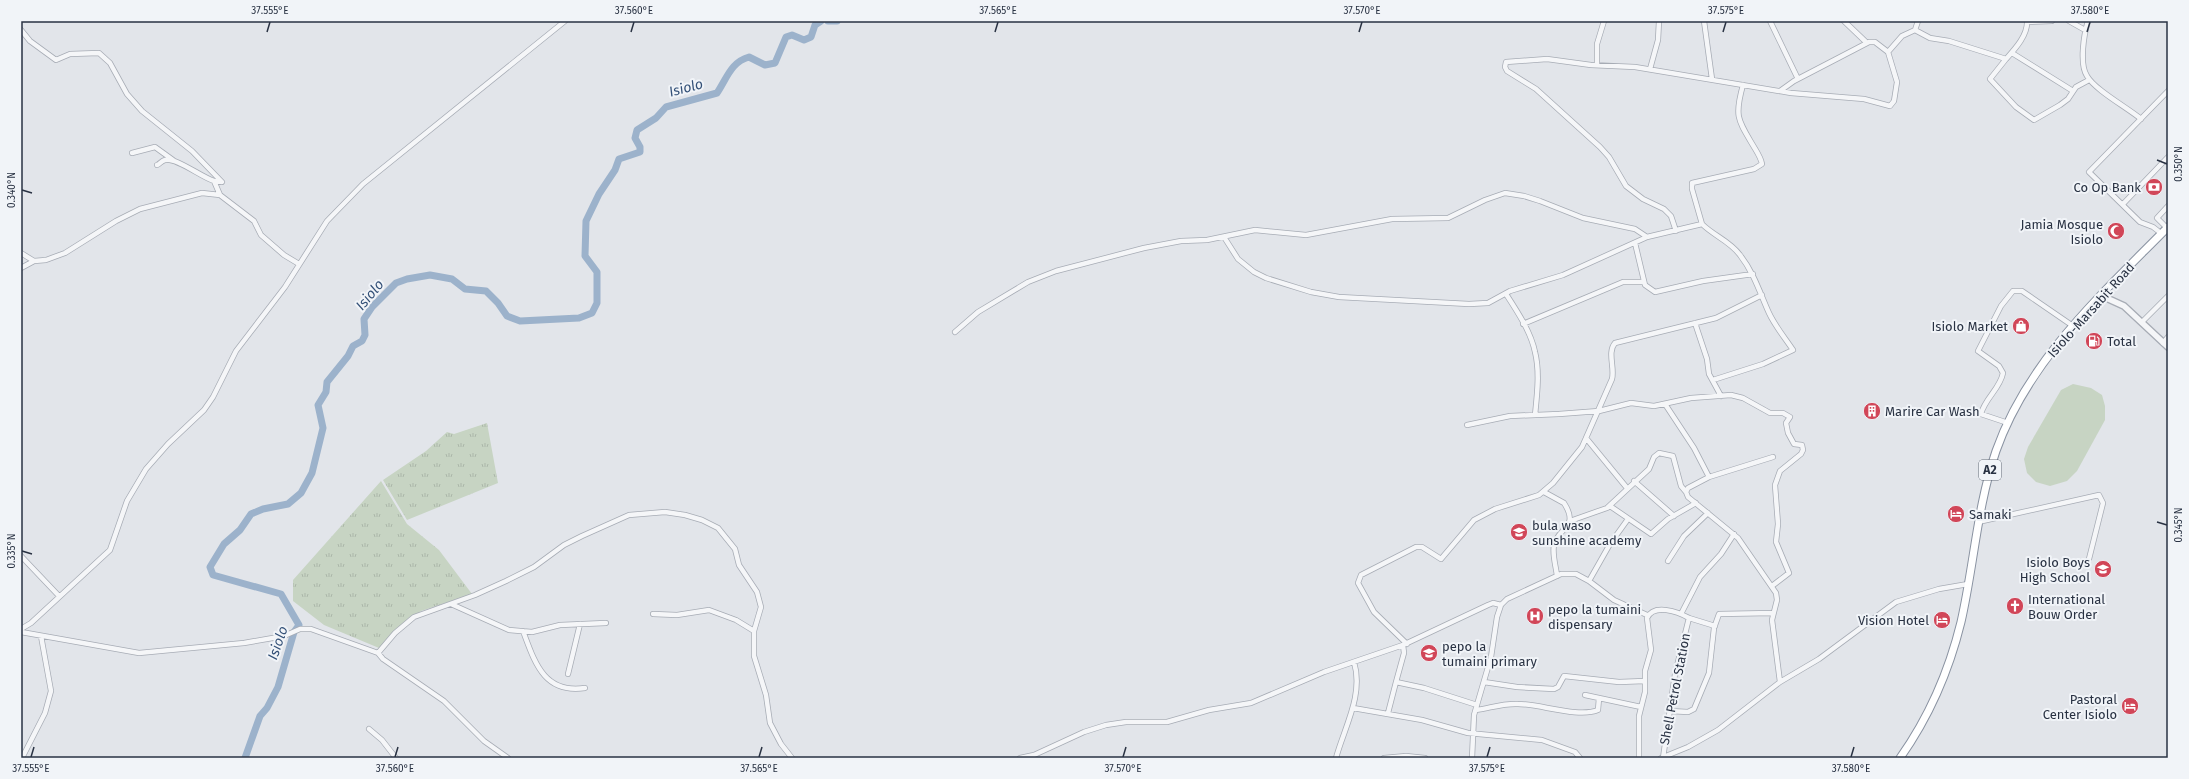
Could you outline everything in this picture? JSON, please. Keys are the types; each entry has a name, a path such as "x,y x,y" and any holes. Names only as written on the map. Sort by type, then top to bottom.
{"highway":[{"name":"Isiolo-Marsabit Road","path":"1900,758 1928,712 1947,668 1960,622 1968,584 1987,478 2008,423 2035,374 2073,326 2168,228"}],"street":[{"path":"21,629 31,623 110,550 127,501 135,485 155,457 196,418 210,401 236,351 276,300 327,221 348,198 534,44 565,21"},
{"path":"1597,65 1597,44 1604,21"},
{"path":"1650,69 1658,40 1659,21"},
{"path":"1704,21 1712,79"},
{"path":"1770,21 1798,79"},
{"path":"1844,21 1867,43"},
{"path":"1888,52 1902,36 1915,30 1918,21"},
{"path":"2052,21 2027,22 2023,36 2012,53 1990,79 2016,107 2034,120 2060,105 2076,87 2089,80"},
{"path":"2070,21 2085,30"},
{"path":"2088,21 2083,42 2085,71 2089,80 2141,118"},
{"path":"21,30 30,41 56,60 74,53 99,53 110,63 127,94 142,111 192,151 222,182 205,178 175,161 156,147 132,153"},
{"path":"1915,30 1930,38 1949,41 2006,59"},
{"path":"1676,230 1671,216 1664,209 1643,199 1626,186 1603,150 1536,89 1510,73 1504,65 1506,62 1510,60 1547,59 1650,69 1780,91 1856,98 1891,105 1895,97 1897,82 1888,52 1875,42 1867,43 1798,79 1780,91"},
{"path":"2012,53 2073,91"},
{"path":"1713,380 1763,364 1793,350 1770,314 1753,274 1732,246 1702,224 1692,189 1692,183 1754,169 1762,164 1755,149 1739,124 1738,105 1743,85"},
{"path":"2162,234 2153,227 2140,222 2088,172 2168,91"},
{"path":"2123,204 2168,157"},
{"path":"157,165 164,160 175,161"},
{"path":"214,180 220,195 254,221 261,235 284,255 299,264"},
{"path":"21,268 34,261 46,260 65,253 116,221 140,209 202,193 220,195"},
{"path":"955,332 978,312 1013,289 1046,275 1162,244 1224,237 1256,230 1314,234 1392,220 1448,218 1485,200 1505,193 1529,198 1583,218 1635,229 1647,238"},
{"path":"2168,206 2157,218 2168,228"},
{"path":"1224,237 1238,259 1254,272 1283,283 1323,295 1469,304 1488,303 1506,294 1563,274 1647,238 1702,224"},
{"path":"1635,243 1642,264 1644,282 1650,290 1658,292 1703,281 1753,274"},
{"path":"21,253 34,261"},
{"path":"1523,324 1623,282 1644,282"},
{"path":"2008,423 1981,414 1986,401 2000,383 2003,373 2000,366 1978,351 2004,302 2013,291 2022,291 2073,326"},
{"path":"1506,294 1523,324 1536,356 1535,415"},
{"path":"1388,713 1405,644 1369,605 1358,583 1360,575 1416,546 1423,548 1441,559 1474,520 1495,509 1534,497 1544,492 1573,459 1586,438 1599,411 1612,375 1613,344 1621,340 1722,316 1762,295"},
{"path":"2102,296 2124,306 2168,347"},
{"path":"2142,322 2168,296"},
{"path":"1695,323 1707,359 1708,372 1721,396"},
{"path":"2163,343 2168,337"},
{"path":"1467,425 1510,416 1599,411 1631,403 1650,406 1691,398 1721,396 1738,396 1766,412 1783,413 1790,417 1786,423 1789,436 1794,444 1802,445 1803,449 1801,454 1780,471 1775,485 1778,524 1776,541 1789,573 1772,586"},
{"path":"1665,404 1694,448 1709,477"},
{"path":"1586,438 1627,488"},
{"path":"1570,521 1610,506 1650,467 1657,454 1666,454 1674,458 1681,486 1688,497 1734,534 1772,586 1777,597 1772,620 1780,682"},
{"path":"1686,492 1688,488 1709,477 1773,457"},
{"path":"1634,482 1674,516"},
{"path":"1544,492 1564,503 1570,521 1568,527 1555,542 1554,552 1557,576"},
{"path":"1978,522 2099,495 2103,503 2089,559"},
{"path":"1610,506 1651,534 1674,516 1696,503"},
{"path":"378,653 396,633 414,617 475,595 523,572 547,559 574,540 622,518 637,514 673,513 713,524 732,545 739,565 757,592 761,602 759,620 754,631 754,656 766,695 768,718 777,737 792,758"},
{"path":"1668,561 1684,536 1708,513"},
{"path":"1589,581 1610,544 1628,519"},
{"path":"1681,614 1700,576 1721,554 1734,534"},
{"path":"21,556 59,596"},
{"path":"1472,758 1476,707 1491,657 1495,623 1501,605 1513,595 1563,574 1576,574 1589,581 1614,600 1647,615"},
{"path":"1662,758 1694,744 1718,730 1780,682 1829,652 1896,602 1949,587 1968,584"},
{"path":"1020,758 1034,755 1084,732 1106,725 1126,722 1167,722 1209,710 1251,703 1354,662 1405,644 1493,603 1501,605"},
{"path":"451,604 509,630 532,632 560,625 606,623"},
{"path":"653,614 677,615 709,610 736,620 754,631"},
{"name":"Shell Petrol Station","path":"1638,758 1641,707 1645,692 1645,671 1651,650 1647,615 1657,610 1681,614 1689,618 1675,674 1662,758"},
{"path":"1670,711 1688,712 1694,709 1710,673 1717,616 1721,613 1773,613"},
{"path":"1689,618 1715,626"},
{"path":"568,674 580,624"},
{"path":"21,632 126,651 157,652 244,644 284,636 300,629 311,629 378,653 389,663 444,701 484,740 508,758"},
{"path":"524,631 534,661 544,676 557,685 574,689 585,688"},
{"path":"22,758 45,713 50,695 50,680 41,636"},
{"path":"1336,758 1353,708 1356,681 1354,662"},
{"path":"1484,682 1517,687 1554,689 1558,687 1564,676 1619,682 1645,681"},
{"path":"1396,682 1424,688 1476,707 1514,704 1574,711 1592,711 1598,710 1599,698"},
{"path":"1585,695 1641,707"},
{"path":"1353,708 1388,713 1474,734 1542,740 1573,750 1580,758"},
{"path":"370,729 382,740 396,758"},
{"path":"1384,758 1406,756 1425,758"}],"green space":[{"path":"2073,384 2091,388 2102,395 2105,406 2105,420 2077,471 2067,481 2050,486 2036,482 2027,473 2024,459 2028,447 2061,390"},
{"path":"487,423 498,483 407,520 383,480 426,451 447,432 454,434"},
{"path":"381,481 407,524 439,550 472,594 421,611 379,648 324,625 293,601 293,580"}],"waterway":[{"name":"Isiolo","path":"245,758 260,716 267,708 278,687 294,632 299,625 281,594 213,575 210,567 224,544 240,530 251,514 263,509 288,504 301,493 312,473 323,428 318,405 326,392 327,382 348,356 353,346 362,341 365,335 364,319 372,307 396,283 407,279 430,275 452,279 465,289 486,291 498,303 507,316 520,321 579,318 592,313 597,303 597,272 585,256 586,221 599,194 615,170 619,159 640,152 640,147 635,138 637,130 656,118 666,107 717,93 730,71 743,59 749,57 765,65 775,63 786,37 792,35 804,40 811,37 815,25 821,21"},
{"name":"Isiolo","path":"828,21 837,21"}],"place":[{"name":"Co Op Bank","path":"2154,187"},
{"name":"Jamia Mosque Isiolo","path":"2116,231"},
{"name":"Isiolo Market","path":"2021,326"},
{"name":"Total","path":"2094,341"},
{"name":"Marire Car Wash","path":"1872,411"},
{"name":"Samaki","path":"1956,514"},
{"name":"bula waso sunshine academy","path":"1519,532"},
{"name":"Isiolo Boys High School","path":"2103,569"},
{"name":"International Bouw Order","path":"2015,606"},
{"name":"pepo la tumaini dispensary","path":"1535,616"},
{"name":"Vision Hotel","path":"1942,620"},
{"name":"pepo la tumaini primary","path":"1429,653"},
{"name":"Pastoral Center Isiolo","path":"2130,706"}]}
